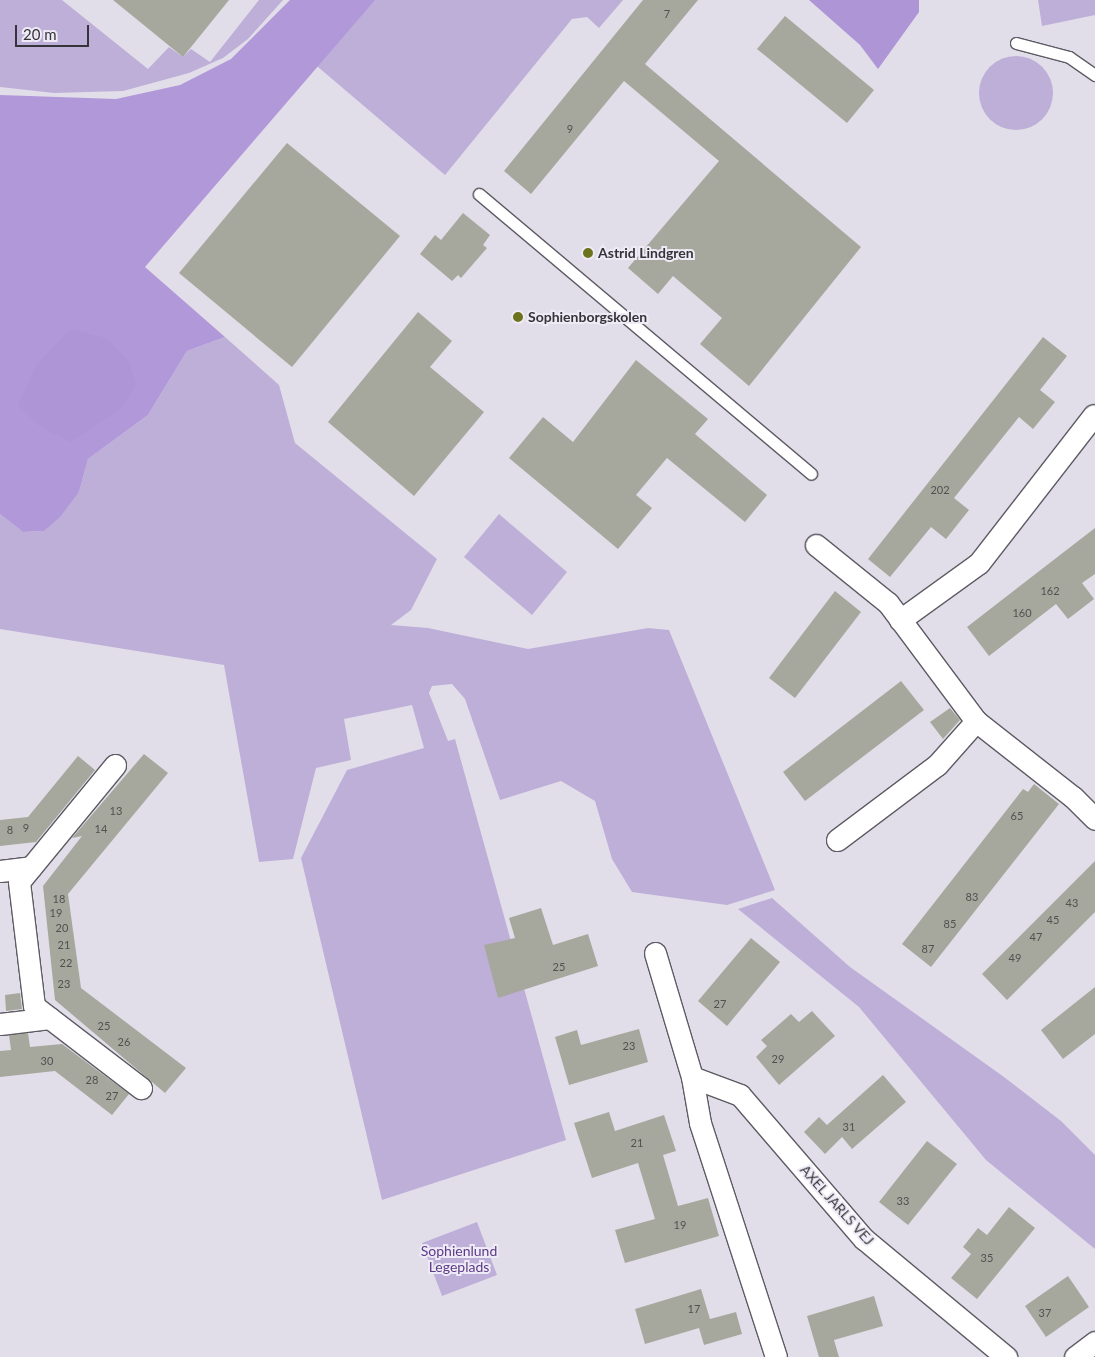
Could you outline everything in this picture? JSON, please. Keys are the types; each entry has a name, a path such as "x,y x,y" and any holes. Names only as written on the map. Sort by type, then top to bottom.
{"street":[{"path":"900,620 979,563 1094,415"},
{"path":"816,545 888,604 976,722 1073,797 1095,819"},
{"path":"837,840 937,765 976,722"},
{"path":"115,765 19,882 34,1006 141,1088"},
{"path":"0,871 31,867"},
{"path":"654,953 692,1077 700,1123 776,1357"},
{"path":"0,1024 50,1018"},
{"name":"AXEL JARLS VEJ","path":"692,1077 740,1095 864,1239 1006,1357"},
{"path":"1075,1357 1095,1342"}],"lane":[{"path":"1016,44 1069,57 1095,75"},
{"path":"479,194 811,474"}],"green space":[{"path":"0,0 62,0 148,69 169,47 183,57 191,49 210,62 259,0 283,0 248,39 223,58 189,73 123,91 54,93 0,87"},
{"path":"366,0 623,0 599,28 587,17 572,19 445,175 311,61"},
{"path":"1038,0 1095,0 1095,15 1042,26"},
{"path":"1016,56 1030,59 1042,67 1050,79 1053,93 1050,107 1042,119 1030,127 1016,130 1002,127 990,119 982,107 979,93 982,79 990,67 1002,59"},
{"path":"225,337 279,385 295,443 437,559 411,610 391,625 428,628 528,649 648,628 669,630 775,890 727,905 632,892 612,859 595,801 561,781 500,800 465,699 452,684 432,686 429,693 448,741 455,739 566,1140 382,1200 301,858 347,770 424,748 412,705 344,719 351,760 316,768 293,859 259,862 224,665 0,629 0,514 23,532 44,531 79,492 88,459 148,415 187,351"},
{"path":"499,514 567,572 532,615 464,557"},
{"path":"772,898 850,967 1004,1077 1061,1121 1095,1155 1095,1249 986,1160 859,1007 738,909"},
{"name":"Sophienlund Legeplads","path":"477,1222 497,1275 442,1296 422,1243"}],"shaded area":[{"path":"290,0 375,0 145,267 225,337 187,351 148,415 88,459 79,492 60,517 44,531 23,532 0,514 0,95 116,99 180,85 231,59"},
{"path":"809,0 919,0 919,12 878,69 860,45"},
{"path":"70,329 108,339 129,362 136,385 119,410 71,442 42,428 18,406 35,367"}],"building":[{"path":"113,0 229,0 183,57"},
{"path":"643,0 698,0 645,64 861,247 749,386 700,344 722,318 673,276 658,294 628,268 719,161 624,81 531,194 504,171"},
{"path":"785,16 874,90 847,123 757,49"},
{"path":"287,143 400,236 292,367 179,273"},
{"path":"463,213 490,235 483,245 487,248 461,278 458,275 452,281 420,254 435,235 441,240"},
{"path":"418,312 452,341 430,367 484,412 414,496 328,422"},
{"path":"1043,337 1067,356 1040,390 1055,402 1033,429 1019,417 954,498 969,510 946,539 931,527 890,577 868,559"},
{"path":"636,360 708,419 695,434 767,495 745,522 667,458 636,495 652,508 618,549 509,458 543,417 573,442"},
{"path":"1095,528 1095,574 1082,583 1094,599 1068,619 1056,604 989,656 967,627"},
{"path":"835,591 861,612 795,698 769,678"},
{"path":"901,681 924,710 805,801 783,772"},
{"path":"950,708 960,720 943,739 930,722"},
{"path":"144,754 168,773 68,894 81,988 186,1068 165,1093 55,1000 43,886 82,836 72,838"},
{"path":"78,756 95,770 36,842 0,846 0,820 28,817"},
{"path":"1034,784 1059,804 931,967 902,944 1023,789 1028,792"},
{"path":"1095,861 1095,912 1007,1000 982,974"},
{"path":"541,908 553,945 588,934 598,966 498,998 484,945 515,938 509,918"},
{"path":"751,938 780,962 727,1026 698,1001"},
{"path":"1095,987 1095,1034 1063,1059 1041,1030"},
{"path":"20,993 22,1009 6,1011 5,995"},
{"path":"812,1011 835,1036 779,1085 756,1057 767,1046 761,1040 791,1014 799,1022"},
{"path":"639,1029 648,1062 569,1085 555,1037 577,1030 581,1045"},
{"path":"28,1033 30,1047 62,1044 129,1094 112,1115 55,1071 0,1077 0,1051 11,1050 9,1035"},
{"path":"883,1075 906,1102 852,1149 842,1137 825,1154 804,1132 819,1117 827,1125"},
{"path":"609,1112 615,1131 664,1115 676,1151 663,1155 678,1206 708,1198 719,1236 625,1263 615,1230 655,1219 638,1163 592,1178 574,1123"},
{"path":"927,1141 957,1164 908,1225 879,1202"},
{"path":"1009,1207 1035,1228 977,1299 951,1278 971,1254 963,1247 978,1228 987,1235"},
{"path":"1068,1276 1089,1307 1046,1337 1025,1306"},
{"path":"701,1289 710,1319 736,1312 742,1334 704,1345 699,1328 645,1344 635,1309"},
{"path":"874,1296 883,1326 834,1340 839,1357 819,1357 807,1316"}],"place":[{"name":"Astrid Lindgren","path":"588,253"},
{"name":"Sophienborgskolen","path":"518,317"}]}
